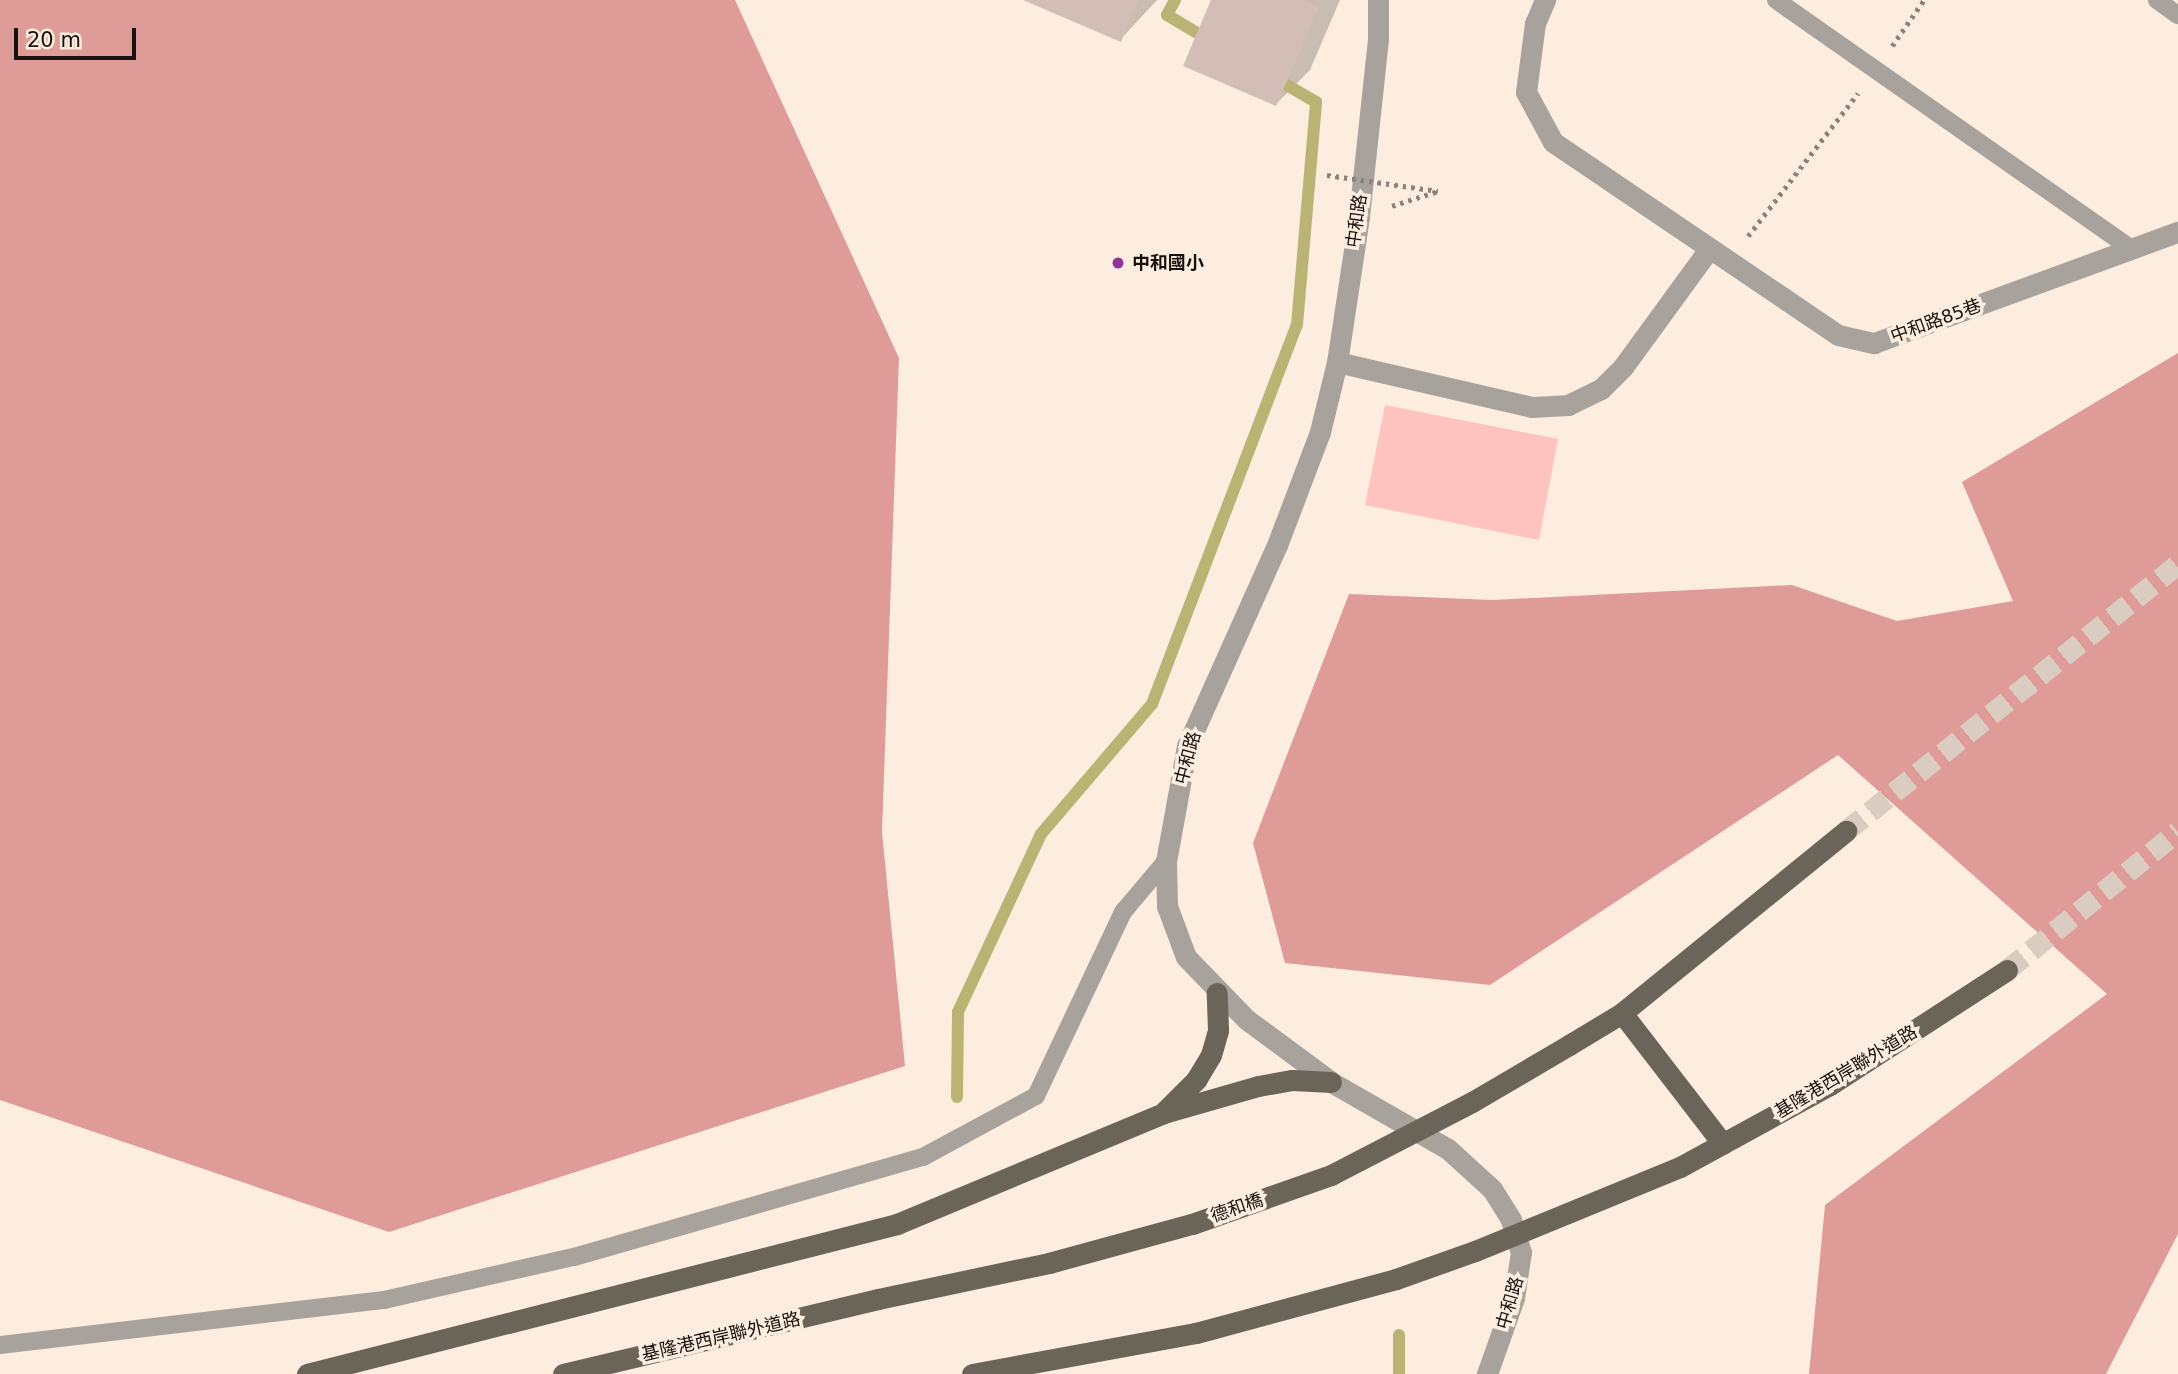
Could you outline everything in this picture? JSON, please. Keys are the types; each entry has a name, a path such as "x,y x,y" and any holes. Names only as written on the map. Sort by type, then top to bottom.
{"main road":[{"path":"1723,1144 1622,1013 1846,831"},
{"name":"基隆港西岸聯外道路","path":"972,1374 1196,1333 1396,1279 1475,1251 1680,1167 1830,1086 2007,970"},
{"path":"1164,1113 1196,1080 1211,1055 1218,1030 1217,993"},
{"name":"德和橋","path":"878,1299 1049,1263 1192,1224 1331,1175 1472,1102 1622,1013"},
{"path":"307,1374 897,1224 1164,1113 1258,1086 1292,1080 1331,1082"},
{"name":"基隆港西岸聯外道路","path":"563,1374 878,1299"}],"street":[{"name":"中和路","path":"1378,0 1378,39 1359,216 1336,362 1320,432 1282,532 1188,746 1166,862 1167,906 1186,957 1217,993 1246,1019 1331,1082 1448,1149 1492,1189 1511,1220 1521,1252 1520,1276 1487,1374"},
{"name":"中和路85巷","path":"1545,0 1535,23 1526,92 1553,142 1838,335 1874,343 2178,232"},
{"path":"1336,362 1532,407 1568,405 1601,389 1623,367 1709,249"}],"lane":[{"path":"1776,0 2132,249"},
{"path":"2157,0 2178,15"},
{"path":"0,1345 384,1300 574,1257 923,1157 1037,1096 1124,912 1166,862"}],"path":[{"path":"1729,262 1875,70 1924,0"},
{"path":"1326,175 1438,191 1359,216"}],"shaded area":[{"path":"0,0 735,0 899,358 882,832 905,1066 389,1232 0,1100"},
{"path":"2178,353 2178,1234 2106,1374 1809,1374 1825,1205 2107,994 1838,755 1490,985 1285,963 1253,843 1349,594 1492,600 1792,585 1897,621 2013,601 1962,482"},
{"path":"1385,405 1558,439 1539,540 1365,505"}],"building":[{"path":"1023,0 1138,0 1121,42"},
{"path":"1211,0 1303,0 1319,7 1276,106 1183,66"}],"waterway":[{"path":"1175,0 1167,15 1209,40"},
{"path":"957,1097 958,1012 1041,834 1152,704 1297,325 1316,102 1273,77"},
{"path":"1399,1335 1399,1374"}],"tunnel":[{"path":"1846,831 2178,564"},
{"path":"2007,970 2178,831"}],"place":[{"name":"中和國小","path":"1118,263"}]}
